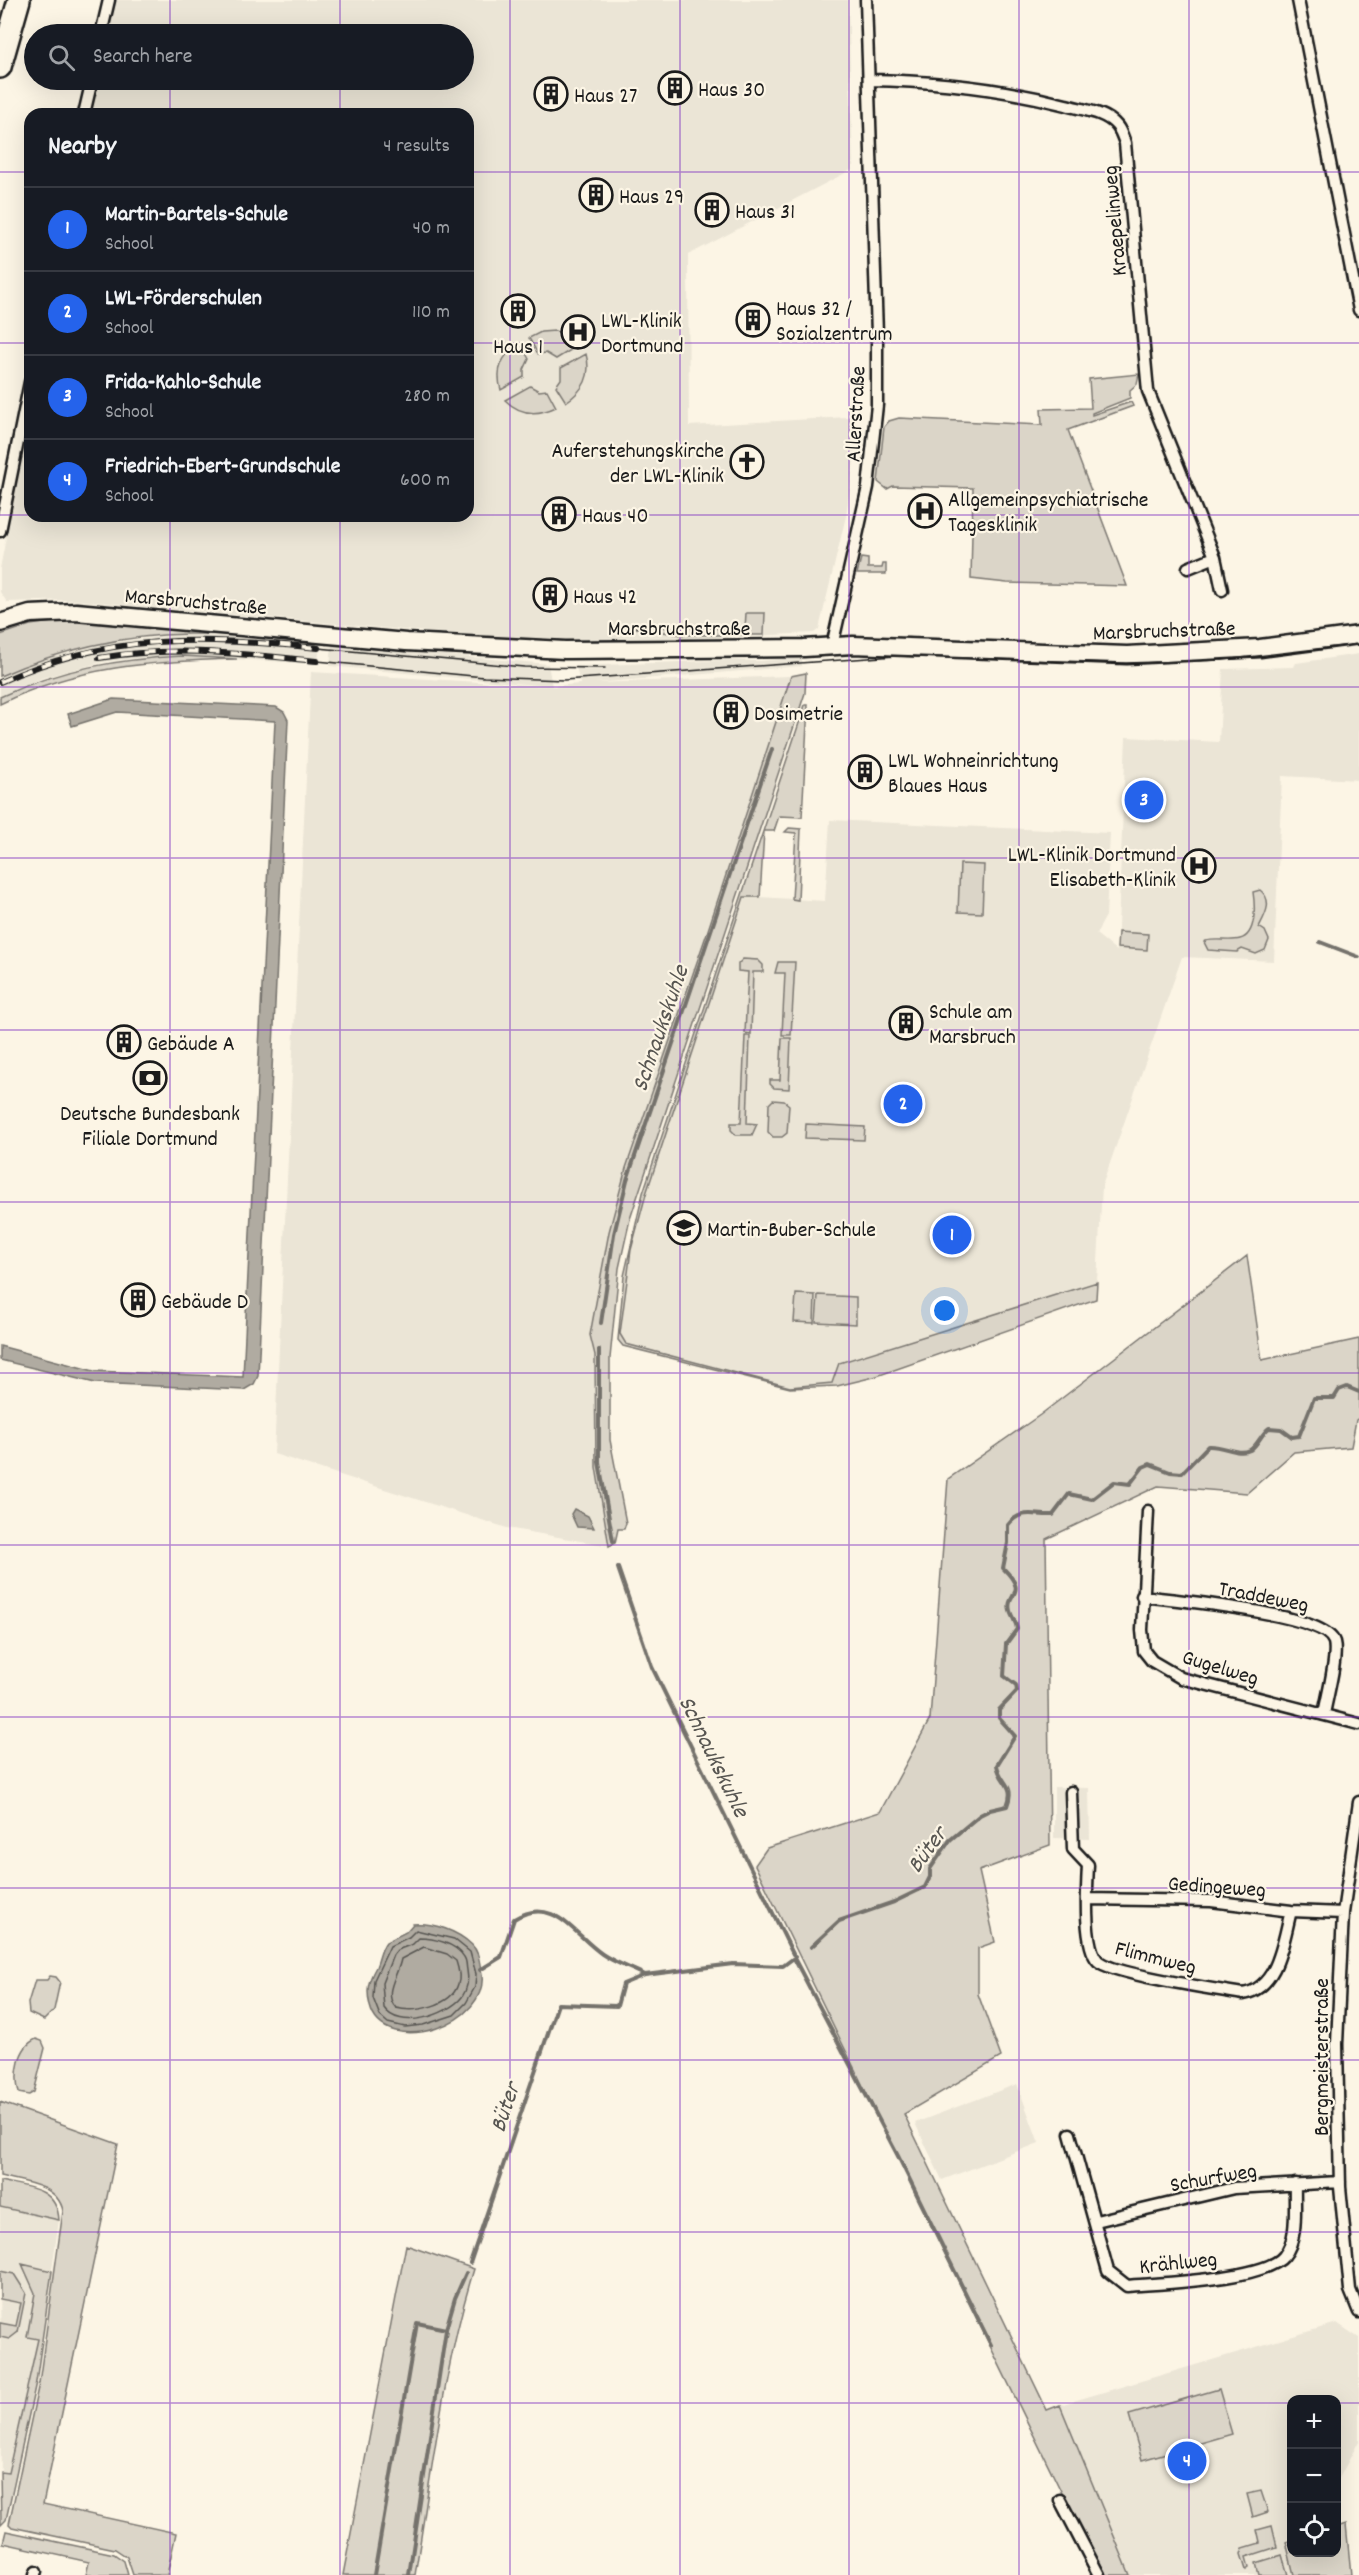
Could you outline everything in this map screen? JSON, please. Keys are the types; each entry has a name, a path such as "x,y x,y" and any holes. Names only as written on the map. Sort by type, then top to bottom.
{"highway":[{"path":"0,67 19,0"}],"street":[{"path":"103,24 109,0"},
{"name":"Allerstraße","path":"832,646 868,487 877,405 877,334 866,0"},
{"path":"1302,1 1359,310"},
{"name":"Kraepelinweg","path":"869,80 967,85 1019,93 1095,113 1117,126 1125,143 1148,392 1215,557 1221,575 1222,590"},
{"path":"85,108 90,90"},
{"path":"0,531 24,412"},
{"path":"1188,568 1215,557"},
{"name":"Marsbruchstraße","path":"0,623 30,614 76,612 405,642 538,649 712,647 738,650 881,645 1127,655 1269,647 1359,635"},
{"name":"Gugelweg","path":"1148,1511 1142,1596 1144,1651 1152,1661 1181,1678 1359,1724"},
{"name":"Traddeweg","path":"1142,1596 1227,1606 1314,1624 1329,1632 1334,1643 1334,1655 1324,1714"},
{"name":"Flimmweg","path":"1071,1792 1073,1849 1088,1865 1087,1899 1092,1951 1098,1961 1109,1967 1179,1983 1243,1994 1253,1992 1272,1974 1291,1911"},
{"name":"Bergmeisterstraße","path":"1359,1802 1343,1913 1337,2044 1340,2182 1350,2290 1359,2312"},
{"name":"Gedingeweg","path":"1087,1899 1211,1900 1291,1911 1343,1913"},
{"name":"Krählweg","path":"1070,2134 1096,2221 1108,2271 1127,2286 1196,2280 1266,2270 1284,2256 1293,2236 1295,2184"},
{"name":"Schurfweg","path":"1096,2221 1234,2188 1340,2182"},
{"path":"1060,2500 1099,2575"}],"shaded area":[{"name":"LWL-Klinik Dortmund","path":"114,0 848,0 853,169 688,255 689,426 848,417 859,427 846,516 819,629 814,633 628,642 589,641 581,646 74,600 7,602 0,592 0,569 24,442 24,522 474,522 474,108 91,108 95,90 474,90 474,24 109,24"},
{"path":"555,331 568,335 579,345 556,359 546,353 538,354 529,338 541,332"},
{"path":"520,343 529,359 524,370 524,377 501,390 499,375 504,358"},
{"path":"586,354 588,369 585,382 578,393 566,402 556,386 561,379 561,368"},
{"path":"1139,374 1137,384 1130,390 1130,398 1092,413 1092,415 1131,402 1133,406 1068,430 1127,586 1007,583 971,579 973,488 893,486 887,489 878,482 884,427 889,421 899,418 1042,425 1041,409 1091,408 1089,379"},
{"path":"530,386 539,391 547,390 556,407 535,413 517,409 505,400"},
{"path":"861,558 868,559 868,568 882,568 883,564 886,564 886,574 857,574"},
{"path":"746,613 765,613 764,635 683,635 624,626 745,629"},
{"path":"74,619 317,640 316,644 204,634 140,637 68,652 0,676 0,635 30,625"},
{"path":"187,634 320,644 318,664 183,656 138,658 103,662 42,678 0,697 0,676 31,663 99,644"},
{"path":"332,645 548,664 552,686 580,684 576,666 730,660 761,661 802,657 802,666 594,683 791,676 708,930 626,1168 609,1232 590,1335 595,1355 596,1467 609,1546 507,1528 274,1454 311,672 546,686 330,666"},
{"path":"1359,654 1359,780 1282,776 1274,961 1182,957 1102,1186 1097,1282 839,1363 832,1383 790,1387 626,1344 620,1334 631,1250 646,1194 744,896 825,901 830,820 1110,833 1106,916 1096,934 1117,951 1126,737 1219,742 1223,669 1294,667 1296,663"},
{"path":"183,656 237,659 145,664 116,668 57,681 0,704 0,697 22,687 89,667"},
{"path":"806,673 805,693 630,1219 619,1268 610,1358 610,1440 626,1523 624,1529 618,1529 615,1543 609,1546 596,1467 595,1355 590,1335 609,1232 626,1168 708,930 791,676"},
{"path":"805,705 808,705 802,817 779,816 774,831 764,831 760,897 744,897 646,1194 631,1250 620,1334 626,1344 790,1387 832,1383 839,1363 1097,1282 1096,1299 874,1377 837,1386 790,1388 623,1346 618,1340 624,1276 643,1193"},
{"path":"789,828 801,829 798,900 792,899 796,833 785,832"},
{"path":"960,864 984,865 982,913 958,912"},
{"path":"1260,890 1267,899 1266,913 1259,927 1265,931 1269,940 1265,950 1256,954 1242,949 1237,952 1208,950 1204,942 1206,941 1236,940 1246,936 1254,919 1253,892"},
{"path":"1118,932 1148,934 1147,950 1117,948"},
{"path":"743,959 758,960 763,965 763,972 753,972 751,1034 745,1033 748,972 738,971 738,964"},
{"path":"778,962 795,962 791,1035 782,1035 785,973 775,973"},
{"path":"745,1036 750,1036 747,1123 757,1124 752,1135 736,1135 731,1130 731,1123 741,1123"},
{"path":"782,1038 791,1038 789,1089 774,1088 770,1084 770,1080 780,1080"},
{"path":"773,1100 784,1101 789,1105 787,1133 782,1137 773,1137 768,1132 769,1104"},
{"path":"806,1124 865,1127 864,1140 805,1138"},
{"path":"1247,1256 1262,1360 1359,1339 1359,1418 1356,1420 1351,1447 1294,1452 1247,1493 1158,1486 1046,1539 1050,1845 979,1871 995,1942 978,1948 978,1994 1001,2057 904,2114 1047,2410 1060,2405 1130,2575 1102,2575 755,1865 767,1848 880,1812 930,1719 948,1479 1040,1415"},
{"path":"796,1294 815,1295 814,1323 794,1322"},
{"path":"818,1295 856,1297 856,1324 816,1322"},
{"path":"1054,1787 1089,1788 1090,1839 1054,1838"},
{"path":"50,1976 56,1977 60,1982 54,2010 44,2020 29,2013 28,2003 35,1980 47,1980"},
{"path":"36,2039 42,2041 45,2048 34,2092 29,2095 19,2093 17,2070 21,2055 25,2048"},
{"path":"1017,2084 1039,2143 942,2180 915,2123"},
{"path":"0,2102 118,2144 43,2504 176,2533 167,2575 133,2575 127,2557 115,2549 12,2527 9,2524 39,2383 63,2211 60,2202 47,2190 0,2176"},
{"path":"0,2181 30,2187 47,2195 57,2209 59,2220 0,2207"},
{"path":"0,2207 59,2220 36,2382 6,2520 1,2525"},
{"path":"406,2245 474,2269 446,2383 415,2575 343,2575"},
{"path":"22,2264 52,2271 36,2382 6,2520 1,2525 0,2472 8,2473 38,2339 27,2337 35,2293"},
{"path":"0,2271 14,2274 26,2293 18,2332 9,2339 0,2337 0,2323 16,2326 21,2303 0,2299"},
{"path":"1337,2323 1359,2338 1359,2441 1341,2475 1341,2395 1287,2395 1286,2542 1287,2557 1290,2557 1294,2575 1130,2575 1060,2405"},
{"path":"1219,2389 1232,2434 1142,2460 1129,2415"},
{"path":"1261,2491 1268,2512 1253,2517 1247,2494"},
{"path":"1346,2524 1351,2575 1294,2575 1290,2557 1341,2557 1341,2526"},
{"path":"1272,2526 1277,2547 1246,2557 1249,2568 1246,2570 1241,2554 1243,2548 1260,2543 1257,2530"},
{"path":"6,2531 114,2554 124,2561 128,2575 86,2575 89,2562 3,2543"},
{"path":"1282,2555 1288,2575 1259,2575 1256,2563"}],"water":[{"path":"113,699 276,707 284,712 288,720 258,1376 254,1384 244,1390 95,1383 0,1360 0,1346 94,1371 243,1377 275,721 117,712 72,726 68,714"},
{"path":"574,1509 588,1516 594,1528 577,1527 571,1514"},
{"path":"413,1924 437,1926 466,1940 474,1948 481,1970 481,1989 471,2006 455,2019 436,2028 415,2033 395,2031 379,2022 370,2006 368,1995 368,1986 382,1948 386,1942 406,1932"}],"waterway":[{"name":"Schnaukskuhle","path":"601,1323 614,1234 627,1180 772,749"},
{"path":"1320,942 1359,957"},
{"name":"Schnaukskuhle","path":"599,1350 599,1462 613,1541"},
{"name":"Büter","path":"811,1947 839,1921 894,1902 925,1887 930,1877 930,1869 950,1840 980,1815 1007,1806 1009,1788 997,1765 1015,1736 999,1718 999,1710 1017,1691 1016,1685 1004,1676 1006,1644 1017,1629 1009,1605 1015,1593 1015,1584 1003,1568 1008,1543 1008,1525 1018,1516 1053,1515 1069,1494 1092,1499 1114,1482 1130,1484 1143,1467 1150,1464 1170,1472 1182,1473 1208,1446 1245,1452 1250,1450 1269,1428 1281,1429 1292,1437 1299,1436 1314,1398 1334,1398 1339,1390 1347,1387 1359,1392"},
{"name":"Schnaukskuhle","path":"618,1568 652,1667 793,1954"},
{"path":"480,1970 501,1957 514,1919 528,1913 541,1912 552,1914 562,1920 607,1957 645,1975"},
{"name":"Büter","path":"470,2263 558,2004 617,2006 623,1984 645,1975 733,1964 783,1966 795,1957"},
{"path":"795,1960 898,2156 991,2345"},
{"name":"Büter","path":"374,2575 417,2323 446,2329 455,2298 466,2273"},
{"path":"409,2575 446,2330"}],"tram line":[{"path":"317,661 484,677 564,680 896,656 1126,663 1223,660 1359,644"},
{"path":"318,648 524,667 605,668"}],"railway":[{"path":"0,682 40,666 118,646 195,641 318,648"},
{"path":"99,658 181,651 317,661"}],"place":[{"name":"Haus 30","path":"675,88"},
{"name":"Haus 27","path":"551,94"},
{"name":"Haus 29","path":"596,195"},
{"name":"Haus 31","path":"712,210"},
{"name":"Haus 1","path":"518,311"},
{"name":"Haus 32 / Sozialzentrum","path":"753,320"},
{"name":"LWL-Klinik Dortmund","path":"578,332"},
{"name":"Auferstehungskirche der LWL-Klinik","path":"747,462"},
{"name":"Allgemeinpsychiatrische Tagesklinik","path":"925,511"},
{"name":"Haus 40","path":"559,514"},
{"name":"Haus 42","path":"550,595"},
{"name":"Dosimetrie","path":"731,712"},
{"name":"LWL Wohneinrichtung Blaues Haus","path":"865,772"},
{"name":"Frida-Kahlo-Schule","path":"1144,800"},
{"name":"LWL-Klinik Dortmund Elisabeth-Klinik","path":"1199,866"},
{"name":"Schule am Marsbruch","path":"906,1023"},
{"name":"Gebäude A","path":"124,1042"},
{"name":"Deutsche Bundesbank Filiale Dortmund","path":"150,1078"},
{"name":"LWL-Förderschulen","path":"903,1104"},
{"name":"Martin-Buber-Schule","path":"684,1228"},
{"name":"Martin-Bartels-Schule","path":"952,1235"},
{"name":"Gebäude D","path":"138,1300"},
{"name":"Friedrich-Ebert-Grundschule","path":"1187,2461"}]}
